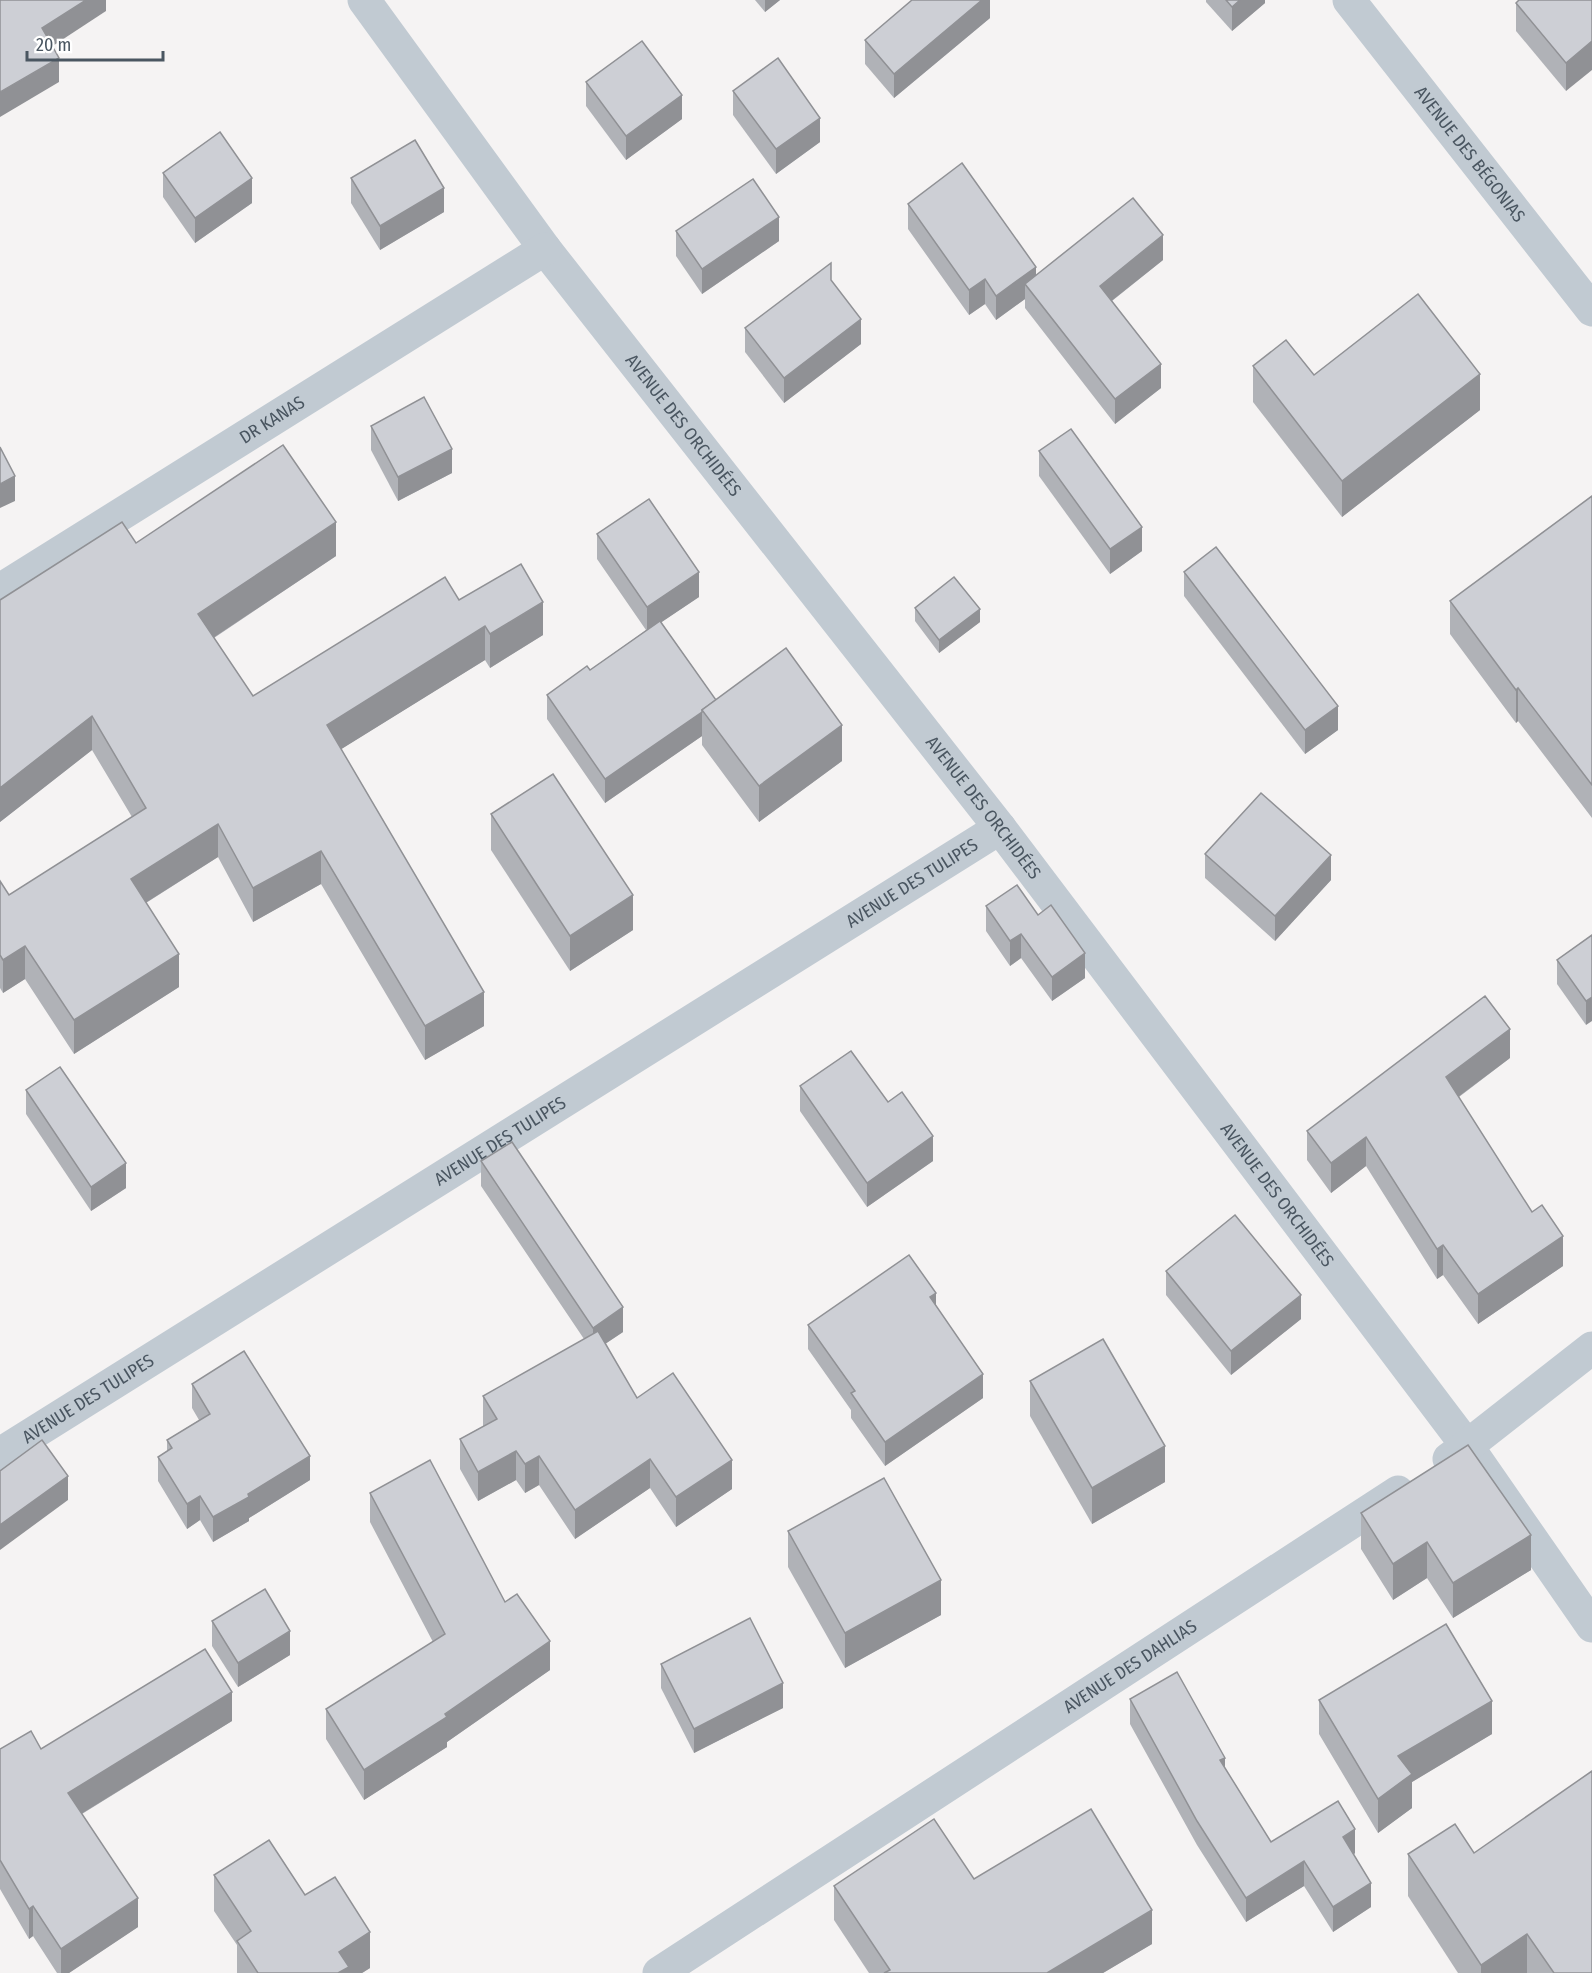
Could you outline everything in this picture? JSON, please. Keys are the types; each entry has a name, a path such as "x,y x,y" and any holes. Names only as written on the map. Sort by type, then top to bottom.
{"street":[{"name":"AVENUE DES ORCHIDÉES","path":"364,0 545,249 1000,828 1467,1446 1592,1626"},
{"name":"AVENUE DES BÉGONIAS","path":"1349,0 1592,310"},
{"name":"DR KANAS","path":"0,590 545,249"},
{"name":"AVENUE DES TULIPES","path":"0,1454 1000,828"},
{"name":"AVENUE DES DAHLIAS","path":"659,1973 1423,1476 1467,1446 1592,1348"}],"building":[{"path":"0,0 86,0 42,28 59,58 0,92"},
{"path":"912,0 982,0 894,74 865,40"},
{"path":"1226,0 1240,0 1232,7"},
{"path":"1519,0 1592,0 1592,41 1566,63 1516,3"},
{"path":"642,41 682,95 626,136 586,82"},
{"path":"778,58 820,118 776,149 733,91"},
{"path":"220,132 252,178 195,218 163,173"},
{"path":"415,140 444,188 380,226 351,178"},
{"path":"962,163 1036,267 996,296 985,279 969,290 908,204"},
{"path":"753,179 779,217 702,269 676,231"},
{"path":"1133,198 1163,235 1100,286 1161,364 1115,399 1025,284"},
{"path":"831,263 831,280 861,319 784,378 745,328"},
{"path":"1418,294 1480,374 1342,481 1253,366 1286,340 1314,375"},
{"path":"424,397 452,449 398,477 371,426"},
{"path":"1071,429 1142,527 1110,549 1039,451"},
{"path":"283,445 336,522 198,614 253,696 445,577 459,600 521,564 543,602 490,634 485,626 327,725 484,992 425,1026 321,851 253,888 218,824 131,879 179,954 74,1020 25,946 3,960 0,955 0,881 9,895 146,808 92,716 0,788 0,600 122,522 136,543"},
{"path":"0,447 15,476 0,484"},
{"path":"1592,496 1592,785 1518,688 1516,690 1450,601"},
{"path":"649,499 699,572 647,607 597,534"},
{"path":"1216,547 1338,706 1305,730 1184,572"},
{"path":"954,577 980,609 939,640 915,608"},
{"path":"660,621 716,700 605,779 547,695 587,666 590,670"},
{"path":"786,648 842,725 759,786 702,710"},
{"path":"553,774 633,895 570,936 491,814"},
{"path":"1261,793 1331,855 1275,916 1205,854"},
{"path":"1017,885 1038,915 1051,905 1085,953 1052,977 1021,934 1010,941 986,906"},
{"path":"1592,935 1592,997 1586,1001 1557,960"},
{"path":"1485,996 1510,1029 1446,1077 1532,1212 1542,1205 1563,1236 1478,1294 1443,1245 1437,1249 1366,1137 1331,1163 1307,1131"},
{"path":"851,1051 888,1102 902,1092 933,1136 867,1183 800,1086"},
{"path":"60,1067 126,1163 91,1187 26,1090"},
{"path":"512,1142 623,1307 593,1328 481,1161"},
{"path":"1235,1215 1301,1295 1231,1351 1166,1271"},
{"path":"909,1255 936,1293 930,1297 983,1374 885,1442 851,1393 855,1391 808,1325"},
{"path":"598,1331 637,1398 673,1373 732,1460 676,1497 650,1459 575,1510 539,1456 525,1464 516,1451 478,1472 460,1439 497,1419 483,1396"},
{"path":"1103,1339 1165,1446 1092,1488 1030,1381"},
{"path":"244,1351 310,1456 248,1494 249,1497 213,1517 200,1496 187,1504 158,1457 172,1448 167,1440 210,1414 192,1384"},
{"path":"42,1440 68,1476 0,1525 0,1471"},
{"path":"1468,1445 1531,1535 1453,1583 1427,1542 1393,1564 1361,1513"},
{"path":"430,1460 505,1602 517,1594 550,1641 445,1714 447,1717 364,1770 326,1709 445,1634 370,1493"},
{"path":"884,1478 941,1580 845,1633 788,1531"},
{"path":"265,1589 290,1631 238,1663 212,1621"},
{"path":"750,1618 783,1683 694,1729 661,1664"},
{"path":"1446,1624 1492,1701 1398,1756 1412,1774 1378,1799 1319,1700"},
{"path":"205,1649 232,1692 68,1793 138,1898 61,1949 33,1906 29,1909 0,1860 0,1749 31,1731 41,1749"},
{"path":"1177,1672 1225,1758 1220,1760 1271,1842 1338,1801 1355,1829 1343,1837 1371,1883 1333,1907 1304,1861 1246,1898 1197,1821 1130,1699"},
{"path":"1592,1771 1592,1973 1554,1973 1527,1934 1481,1965 1408,1854 1455,1824 1474,1853"},
{"path":"1091,1809 1152,1910 1047,1973 884,1973 890,1970 834,1886 934,1819 974,1879"},
{"path":"269,1840 305,1895 335,1877 370,1932 339,1952 349,1967 338,1973 258,1973 237,1941 251,1931 214,1875"}]}
